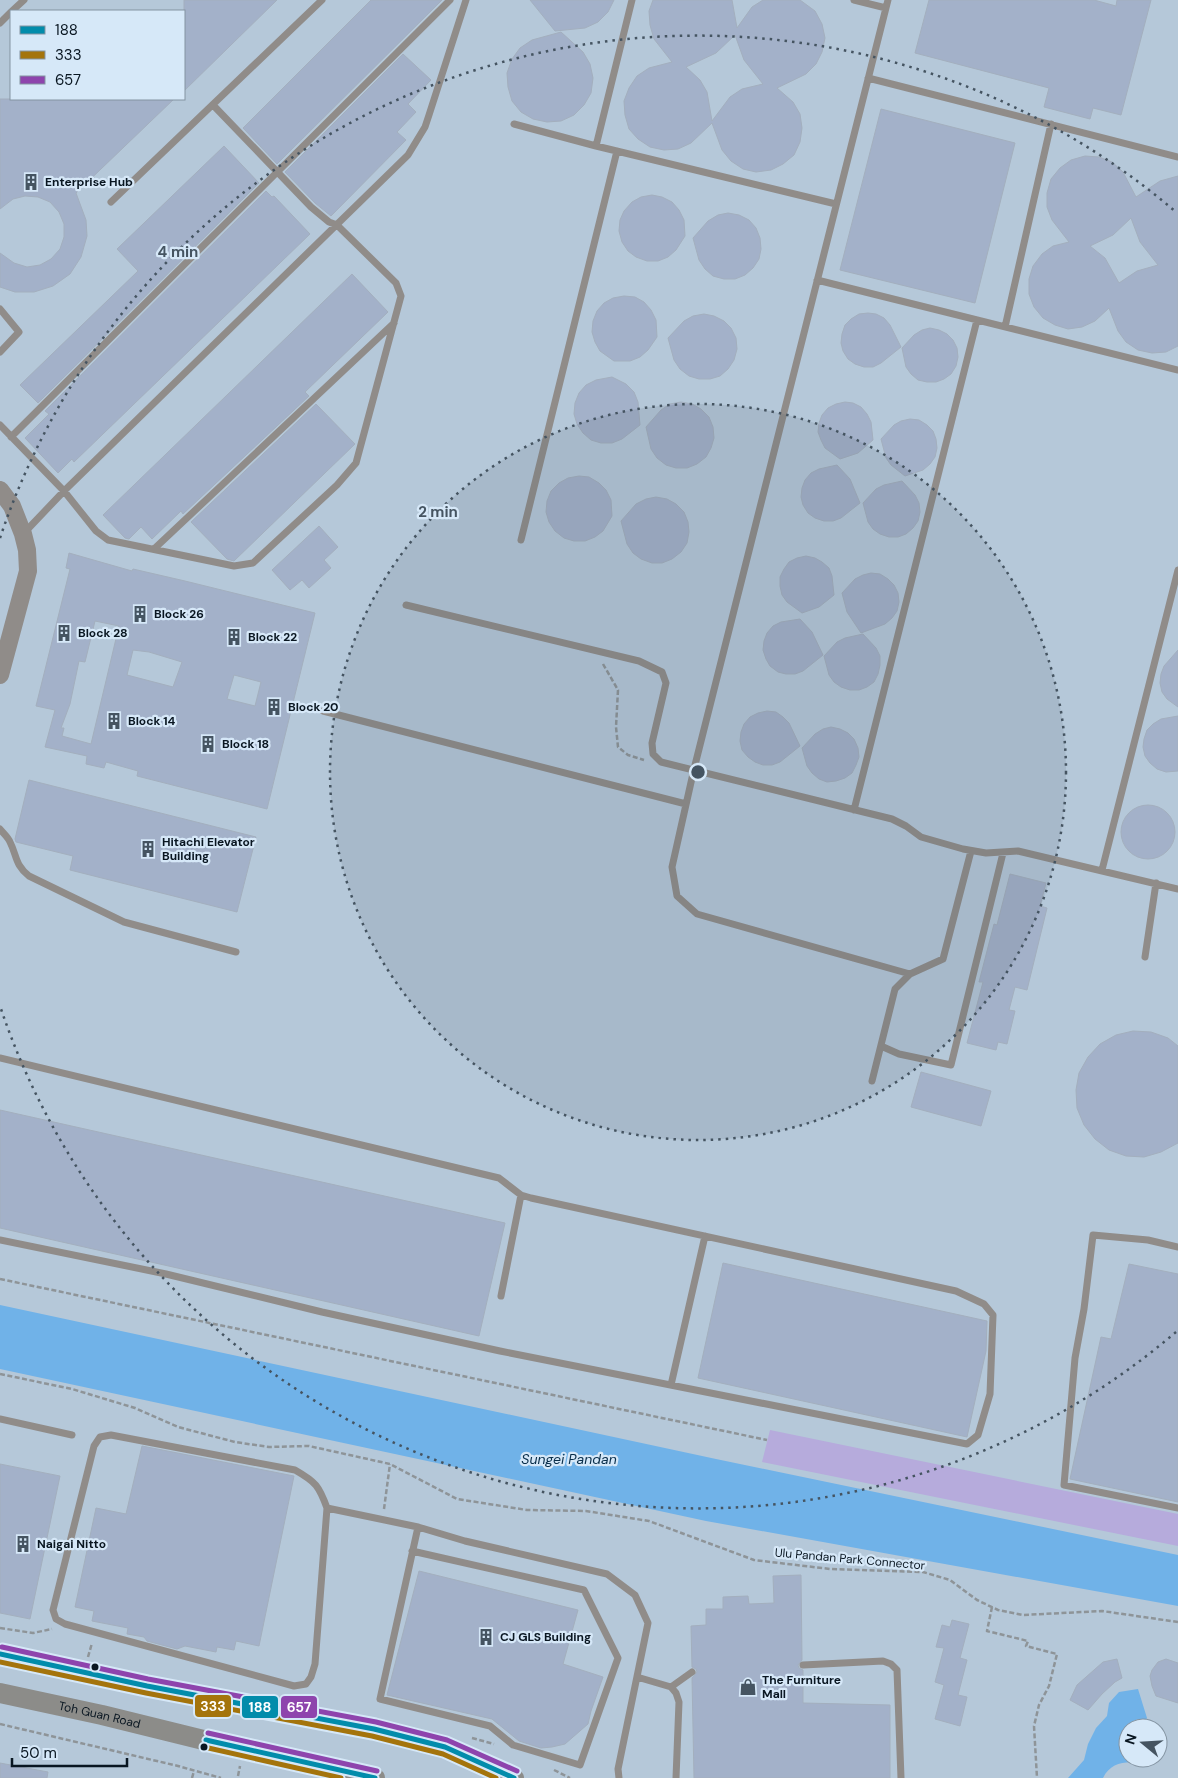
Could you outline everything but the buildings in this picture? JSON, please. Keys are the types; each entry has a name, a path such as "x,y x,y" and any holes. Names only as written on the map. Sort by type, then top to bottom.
{"main road":[{"path":"0,1654 147,1686 391,1734 445,1747 514,1778"},
{"name":"Toh Guan Road","path":"0,1693 102,1715 244,1750 375,1778"}],"street":[{"path":"0,490 12,506 23,534 27,550 28,571 0,675"}],"lane":[{"path":"14,10 24,0"},
{"path":"111,202 322,0"},
{"path":"11,437 450,0"},
{"path":"23,534 64,491 408,155 425,127 466,0"},
{"path":"596,146 632,0"},
{"path":"854,0 886,8"},
{"path":"888,0 694,769 672,867 677,896 697,914 910,974"},
{"path":"0,23 10,14"},
{"path":"868,78 1178,157"},
{"path":"0,425 64,491 96,531 108,540 234,566 253,564 337,485 356,462 402,296 396,283 337,225 318,214 213,105"},
{"path":"514,124 596,146 836,204"},
{"path":"1005,327 1051,124"},
{"path":"521,540 617,151"},
{"path":"817,280 1178,370"},
{"path":"0,309 19,332 0,352"},
{"path":"854,810 977,320"},
{"path":"154,549 395,322"},
{"path":"1102,870 1178,570"},
{"path":"406,605 639,662 662,672 666,683 652,742 653,754 661,762 892,819 922,837 971,851 1003,853 1018,850 1178,888"},
{"path":"323,711 686,804"},
{"path":"0,829 10,841 16,862 21,870 29,876 124,922 236,952"},
{"path":"872,1081 895,989 910,974 943,959 971,851"},
{"path":"881,1046 899,1054 952,1065 1003,853"},
{"path":"1145,957 1156,883"},
{"path":"0,1058 500,1178 521,1195 956,1291 984,1304 994,1315 990,1394 978,1435 967,1444 500,1351 322,1312 166,1274 0,1240"},
{"path":"501,1296 521,1195"},
{"path":"1178,1247 1148,1240 1093,1235 1084,1309 1075,1358 1064,1484 1178,1508"},
{"path":"671,1385 705,1236"},
{"path":"0,1418 72,1435"},
{"path":"111,1435 295,1470 309,1478 320,1489 327,1508 315,1664 311,1677 306,1684 294,1686 64,1624 56,1619 52,1610 94,1446 100,1437 111,1435"},
{"path":"327,1508 418,1527 465,1541 607,1574 635,1596 648,1623 618,1769 619,1778"},
{"path":"412,1551 584,1590 618,1658 580,1765 513,1744 490,1726 380,1699 412,1551 418,1527"},
{"path":"802,1665 883,1660 897,1670 901,1778"},
{"path":"671,1687 692,1672"},
{"path":"637,1677 671,1687 676,1693 679,1702 676,1778"},
{"path":"611,1778 618,1769"}],"path":[{"path":"595,651 618,690 616,727 618,747 628,756 646,760"},
{"path":"0,1279 767,1440"},
{"name":"Ulu Pandan Park Connector","path":"0,1374 72,1389 135,1408 178,1428 235,1442 269,1447 309,1446 390,1464 456,1499 527,1510 586,1511 649,1521 754,1560 830,1569 923,1572 950,1580 978,1600 998,1610 1023,1615 1102,1611 1178,1622"},
{"path":"383,1520 390,1464"},
{"path":"992,1607 987,1631 1028,1641 1026,1646 1057,1654 1049,1686 1039,1705 1034,1726 1037,1778"},
{"path":"0,1628 32,1633 54,1628"},
{"path":"89,1653 94,1638"},
{"path":"0,1724 222,1778"},
{"path":"192,1778 194,1771"}],"shaded area":[{"path":"770,1430 1178,1514 1178,1546 762,1462"}],"water":[{"name":"Sungei Pandan","path":"0,1305 716,1459 1178,1555 1178,1606 706,1521 0,1369"},
{"path":"1138,1689 1147,1718 1118,1718 1118,1764 1112,1767 1103,1778 1068,1778 1084,1760 1088,1744 1096,1728 1107,1716 1109,1703 1119,1692"}],"transit line":[{"name":"657","path":"2,1647 148,1679 376,1722 447,1740 517,1771"},
{"name":"188","path":"0,1654 147,1686 374,1729 445,1747 514,1778"},
{"name":"333","path":"0,1662 146,1693 372,1736 443,1754 496,1778"},
{"name":"657","path":"208,1733 377,1771"},
{"name":"188","path":"206,1740 375,1778"},
{"name":"333","path":"204,1747 341,1778"}],"place":[{"name":"Enterprise Hub","path":"31,182"},
{"name":"Block 26","path":"140,614"},
{"name":"Block 28","path":"64,633"},
{"name":"Block 22","path":"234,637"},
{"name":"Block 20","path":"274,707"},
{"name":"Block 14","path":"114,721"},
{"name":"Block 18","path":"208,744"},
{"name":"Hitachi Elevator Building","path":"148,849"},
{"name":"Naigai Nitto","path":"23,1544"},
{"name":"CJ GLS Building","path":"486,1637"},
{"name":"The Furniture Mall","path":"748,1687"}]}
